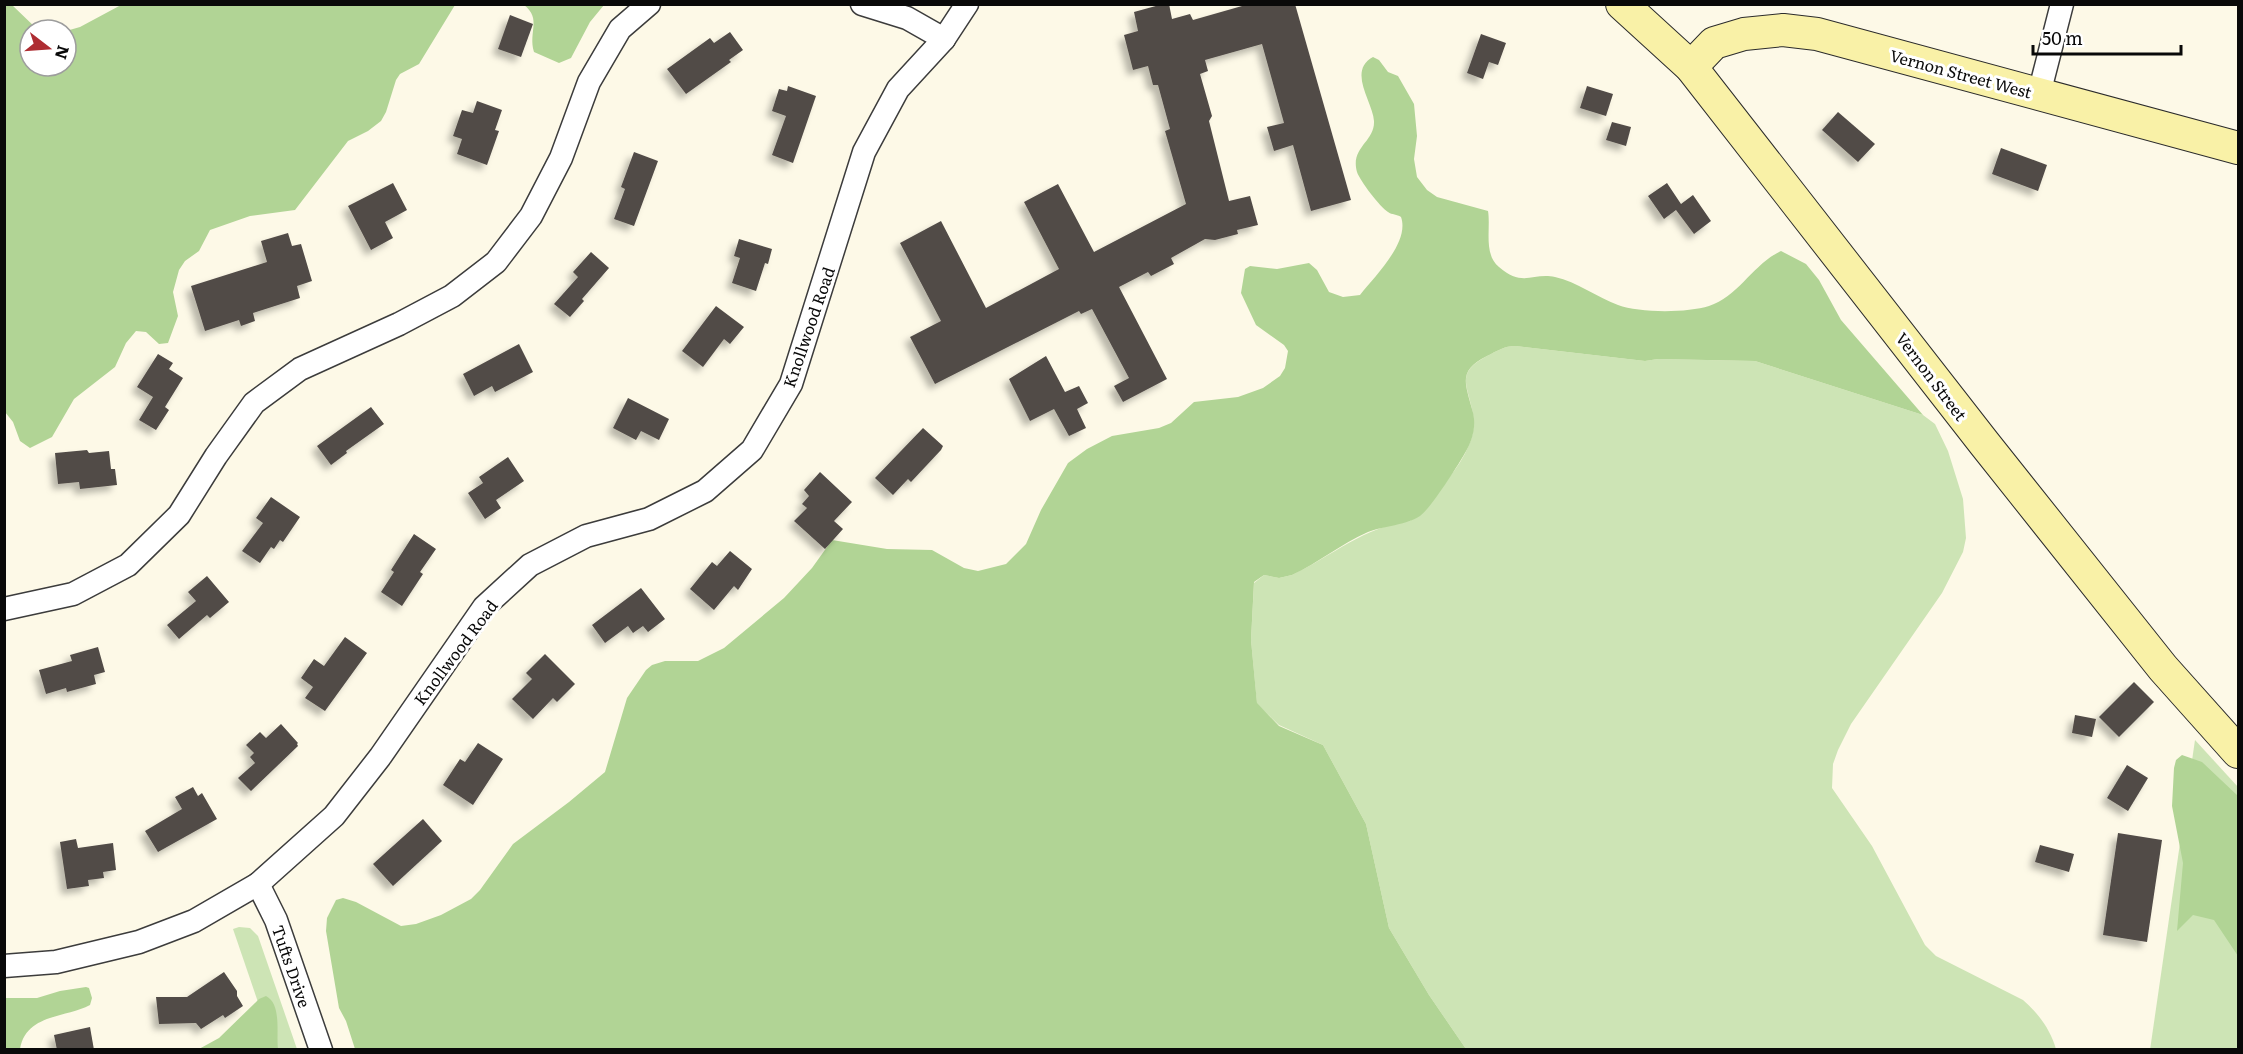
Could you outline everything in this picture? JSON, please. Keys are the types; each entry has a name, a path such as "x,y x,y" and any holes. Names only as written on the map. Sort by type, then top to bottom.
{"street":[{"path":"4,609 73,594 128,565 179,515 216,456 254,404 300,369 399,324 452,296 496,262 531,216 561,158 589,82 620,29 649,4"},
{"path":"862,4 907,18 944,39"},
{"name":"Knollwood Road","path":"4,966 56,962 139,942 194,921 258,884 334,816 380,757 484,607 530,565 586,536 649,519 705,491 752,450 791,384 864,152 898,89 944,39 967,4"},
{"name":"Vernon Street","path":"1622,4 1691,67 1984,443 2163,668 2238,752"},
{"path":"2039,94 2062,4"},
{"name":"Vernon Street West","path":"1691,67 1714,44 1744,34 1783,30 1817,34 2238,148"},
{"name":"Tufts Drive","path":"258,884 276,920 321,1050"}],"green space":[{"path":"4,5 12,5 26,18 18,18 18,78 78,78 78,28 121,5 455,5 419,64 400,74 396,80 381,121 368,131 348,141 295,210 250,216 210,230 199,251 185,261 179,270 173,292 178,316 168,343 159,344 146,332 136,331 126,343 115,367 74,399 52,437 30,448 20,441 13,422 5,412"},
{"path":"524,5 604,5 590,22 571,58 559,63 534,52 532,15"},
{"path":"1373,57 1379,60 1388,72 1398,76 1414,104 1417,136 1414,159 1417,177 1427,190 1437,197 1488,211 1491,255 1494,262 1507,273 1521,278 1547,276 1563,279 1627,308 1676,311 1709,306 1720,301 1738,288 1762,264 1781,251 1806,264 1819,280 1841,320 1923,415 1755,361 1658,359 1645,361 1516,346 1508,347 1478,361 1468,372 1466,384 1474,420 1472,437 1450,477 1431,505 1420,516 1368,532 1292,575 1279,578 1264,575 1254,582 1251,640 1257,703 1279,726 1323,745 1366,824 1389,928 1429,995 1466,1049 355,1049 339,1008 326,931 327,918 336,900 343,898 356,902 401,926 416,924 441,915 471,899 513,844 605,772 627,698 652,665 665,661 698,661 724,648 784,598 812,568 832,540 887,549 932,550 964,568 978,571 1006,564 1026,544 1041,510 1068,463 1087,449 1112,436 1159,428 1171,423 1194,402 1238,397 1263,388 1280,376 1285,368 1288,351 1284,345 1256,325 1241,293 1245,269 1250,266 1277,269 1309,263 1317,270 1329,292 1343,297 1360,295 1390,258 1400,237 1401,217 1390,213 1380,205 1357,172 1357,156 1371,134 1374,121 1362,78 1362,70"},
{"path":"1516,346 1645,361 1658,359 1755,361 1923,415 1935,424 1948,451 1963,499 1966,538 1963,552 1942,593 1851,724 1833,764 1832,788 1872,846 1925,945 1936,956 2023,1000 2043,1022 2056,1049 1466,1049 1429,995 1389,928 1366,824 1323,745 1279,725 1257,704 1251,640 1254,583 1264,575 1279,578 1292,575 1363,535 1410,521 1451,476 1471,441 1474,418 1466,385 1467,373 1471,367 1487,356 1504,348"},
{"path":"2195,740 2238,787 2238,1049 2150,1050"},
{"path":"2182,755 2202,762 2238,796 2238,956 2214,920 2193,915 2177,931 2183,863 2172,806 2174,768 2176,760"},
{"path":"250,928 258,936 297,1049 274,1049 233,929"},
{"path":"89,988 92,998 90,1005 38,1023 30,1029 20,1049 5,1049 5,998 37,998"},
{"path":"266,996 271,1000 276,1012 278,1049 199,1049 219,1038 259,999"}],"building":[{"path":"1169,4 1172,19 1190,14 1193,20 1249,4 1295,4 1351,200 1311,211 1293,145 1274,151 1267,127 1284,123 1262,44 1205,60 1208,71 1200,74 1212,116 1209,121 1229,201 1250,196 1258,225 1237,230 1238,234 1215,240 1205,239 1171,258 1174,264 1151,276 1148,272 1119,287 1167,379 1123,402 1114,386 1129,378 1092,309 1081,314 1079,311 935,384 910,337 941,321 900,243 941,221 986,308 1059,269 1024,202 1058,184 1094,252 1186,204 1165,131 1170,129 1158,85 1153,85 1148,66 1133,70 1124,35 1138,31 1134,12"},
{"path":"510,15 533,24 521,57 498,49"},
{"path":"730,32 743,50 729,60 731,62 686,94 667,69 710,38 714,43"},
{"path":"1481,34 1506,43 1498,65 1489,62 1483,79 1467,73"},
{"path":"788,86 816,96 793,163 772,155 786,116 772,111 779,89 787,91"},
{"path":"1587,86 1613,94 1606,116 1580,108"},
{"path":"477,101 502,110 495,130 499,131 487,165 457,154 462,139 453,136 462,110 473,113"},
{"path":"1838,112 1875,144 1858,162 1822,130"},
{"path":"1612,122 1631,127 1626,146 1606,140"},
{"path":"2001,148 2047,165 2038,191 1992,174"},
{"path":"634,152 658,161 634,226 614,219 625,189 621,187"},
{"path":"393,183 407,210 385,222 393,238 371,250 348,206"},
{"path":"1667,183 1681,204 1693,195 1711,221 1694,234 1676,210 1664,219 1648,196"},
{"path":"288,233 292,246 301,244 312,281 297,286 300,298 253,313 255,321 241,326 239,320 205,331 191,286 267,262 261,241"},
{"path":"739,239 772,249 756,291 732,283 740,258 734,256"},
{"path":"591,252 609,268 582,299 584,301 570,317 554,304 578,277 573,272"},
{"path":"716,306 744,327 730,344 724,339 703,367 682,351"},
{"path":"519,344 533,372 495,392 492,386 474,396 463,374"},
{"path":"158,354 173,363 169,369 183,378 165,407 169,410 156,430 139,420 153,397 137,387"},
{"path":"1046,356 1065,392 1079,386 1088,403 1077,409 1086,428 1069,436 1054,409 1030,421 1009,379"},
{"path":"628,398 669,419 659,440 641,431 636,440 613,428"},
{"path":"371,407 384,424 346,451 347,453 331,465 317,446"},
{"path":"923,428 943,446 911,482 908,479 893,495 875,478"},
{"path":"87,450 89,453 109,451 111,469 115,469 117,485 80,489 79,482 58,484 55,453"},
{"path":"508,457 524,481 496,500 501,508 485,519 468,493 483,483 479,477"},
{"path":"820,472 852,502 834,521 843,529 825,549 794,521 807,508 802,504 809,496 804,490"},
{"path":"271,497 300,517 283,542 280,540 274,549 271,547 260,563 242,551 263,523 256,518"},
{"path":"414,534 436,549 420,572 423,574 402,606 381,592 394,572 391,570"},
{"path":"730,551 752,569 738,590 734,586 714,610 690,589 712,562 717,566"},
{"path":"207,576 229,602 210,618 207,615 179,639 167,625 196,601 188,592"},
{"path":"641,588 665,619 648,632 643,626 633,633 628,626 605,643 592,625"},
{"path":"345,637 367,653 325,711 305,698 313,687 301,678 314,659 324,666"},
{"path":"98,647 105,672 94,675 96,684 67,692 66,688 46,694 39,670 72,661 70,655"},
{"path":"545,654 575,684 557,702 553,698 533,719 512,699 532,679 526,673"},
{"path":"2134,682 2154,702 2119,737 2099,717"},
{"path":"2075,715 2096,719 2092,737 2072,733"},
{"path":"281,724 298,743 298,746 251,791 238,778 255,763 250,757 254,753 246,745 260,732 266,738"},
{"path":"478,743 503,759 473,805 443,785 460,759 465,762"},
{"path":"2127,765 2148,778 2128,811 2107,798"},
{"path":"193,787 198,796 202,793 217,819 158,852 145,831 182,809 175,797"},
{"path":"423,819 442,841 393,886 373,864"},
{"path":"2118,833 2162,840 2147,942 2103,935"},
{"path":"76,839 78,848 113,843 116,870 103,872 104,878 88,880 89,886 67,889 60,842"},
{"path":"2040,845 2074,854 2069,872 2035,862"},
{"path":"224,972 237,991 237,996 243,1006 225,1018 223,1015 201,1029 196,1023 159,1024 156,997 187,997"},
{"path":"90,1027 94,1050 57,1050 54,1035"}]}
